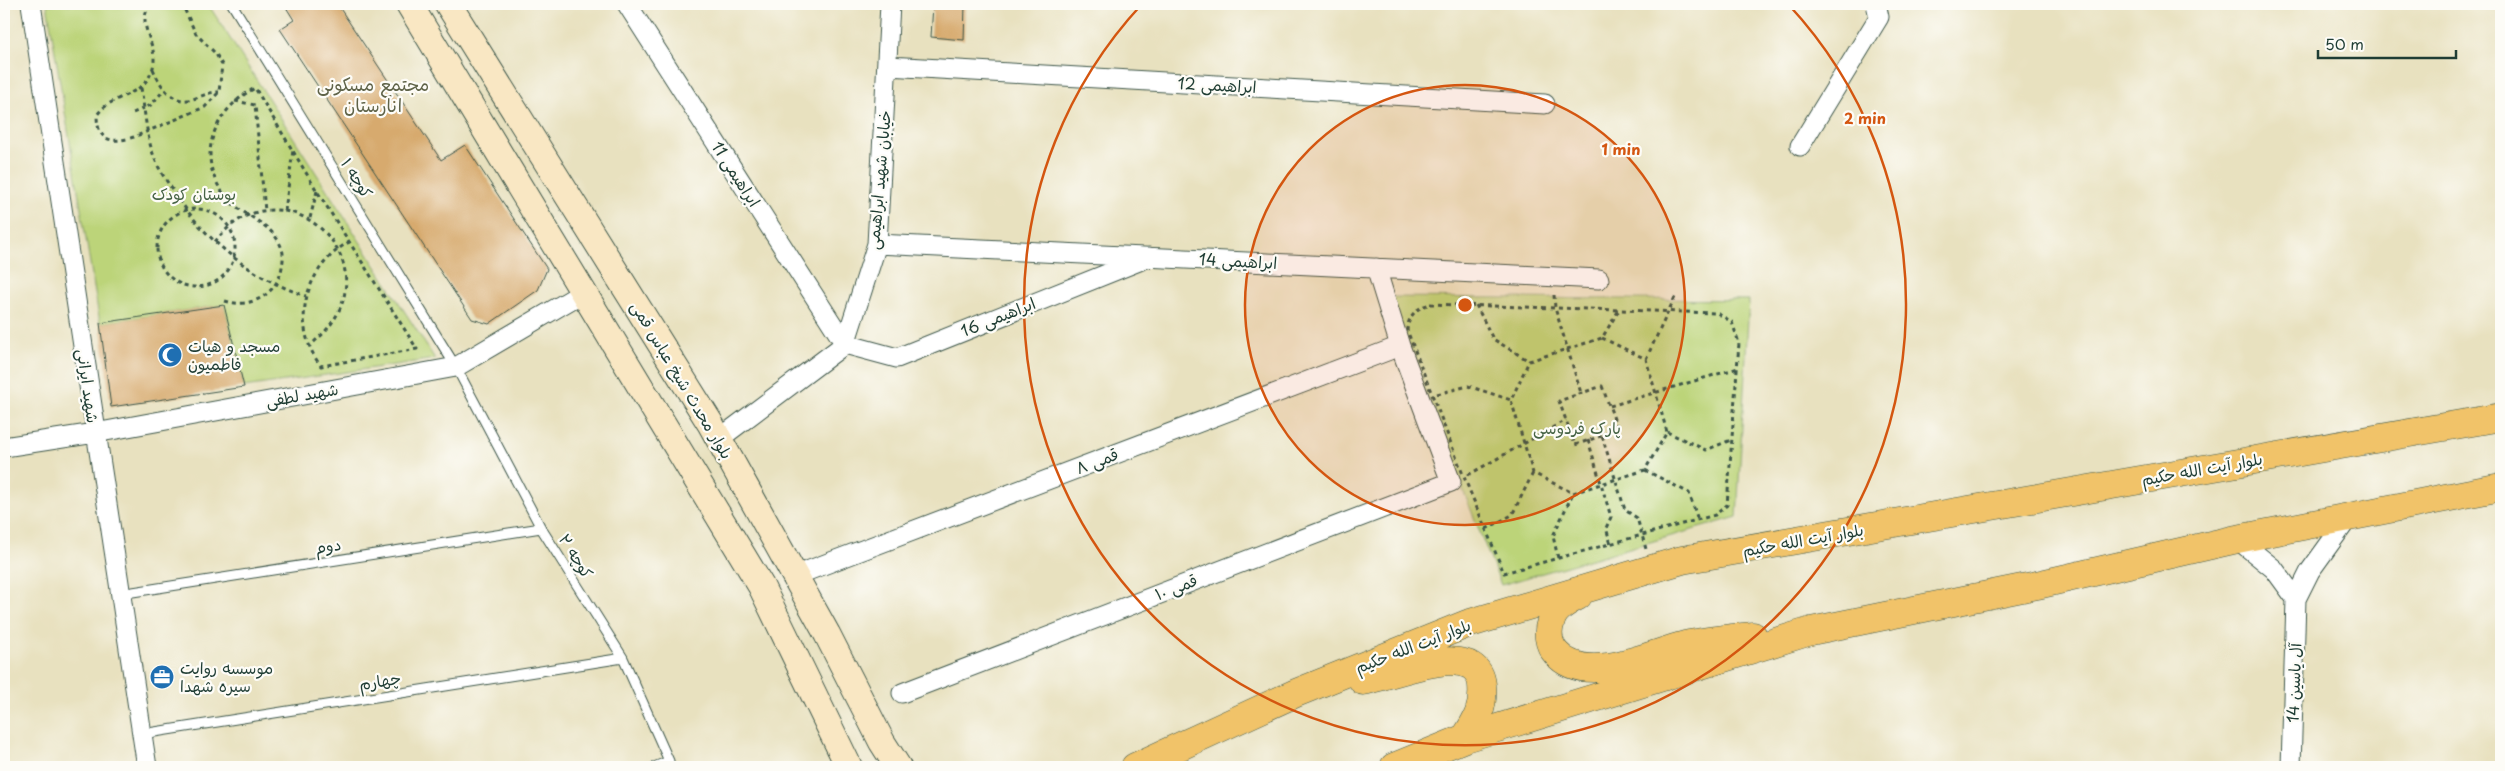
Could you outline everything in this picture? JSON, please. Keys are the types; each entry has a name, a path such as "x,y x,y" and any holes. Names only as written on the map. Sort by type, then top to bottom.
{"main road":[{"path":"410,4 515,176 582,293 761,586 849,767"},
{"name":"بلوار محدث شیخ عباس قمی","path":"448,4 719,439 827,634 896,765"},
{"name":"بلوار آیت الله حکیم","path":"1135,767 1296,693 1467,624 1652,568 1690,559 2501,418"},
{"path":"1394,767 1465,738 1811,631 2037,585 2237,539 2501,486"},
{"path":"1613,579 1565,602 1551,619 1548,633 1551,648 1562,661 1586,670 1608,667 1686,645 1711,640 1811,631"},
{"path":"1296,693 1373,680 1445,660 1462,661 1471,666 1481,678 1483,703 1477,720 1465,738"}],"street":[{"name":"شهید ایرانی","path":"31,4 147,767"},
{"name":"ابراهیمی 11","path":"627,4 845,344"},
{"name":"خیابان شهید ابراهیمی","path":"845,344 877,244 890,4"},
{"path":"1800,146 1879,17 1876,4"},
{"name":"ابراهیمی 12","path":"888,66 1545,104"},
{"name":"ابراهیمی 14","path":"877,244 1599,279"},
{"name":"ابراهیمی 16","path":"845,344 897,358 1149,257"},
{"path":"1376,268 1400,346 1457,480"},
{"name":"شهید لطفی","path":"4,447 95,433 456,367 582,293"},
{"path":"719,439 845,344"},
{"name":"قمی ۸","path":"794,576 1400,346"},
{"name":"قمی ۱۰","path":"902,692 1457,480"},
{"path":"2237,539 2274,569 2296,599 2310,571 2349,517"},
{"name":"آل یاسین 14","path":"2291,767 2296,599"}],"lane":[{"name":"کوچه ۱","path":"232,4 456,367"},
{"name":"کوچه ۲","path":"456,367 541,528 623,658 669,761 654,767"},
{"name":"دوم","path":"120,594 541,528"},
{"name":"چهارم","path":"142,734 623,658"}],"path":[{"path":"150,4 145,12 144,21 153,46 153,68 164,90 175,98 186,100 205,93 218,92"},
{"path":"153,68 141,88 110,101 102,107 97,115 97,126 100,135 113,140 124,140 205,107 218,92 222,65 216,54 196,34 182,4"},
{"path":"141,88 154,158 160,171 186,210 214,242 234,259 275,284 306,296"},
{"path":"225,301 242,304 265,297 281,274 283,249 268,228 227,198 214,175 211,161 213,130 234,100 255,88 317,192 349,242 417,349 321,366 312,354 309,346 303,317 306,296 322,265 337,249 349,242"},
{"path":"133,113 144,108 164,90"},
{"path":"234,100 255,105 265,211"},
{"path":"285,211 293,149"},
{"path":"310,218 317,192"},
{"path":"186,210 210,211 220,216 229,226 236,247 234,259 225,275 209,285 196,287 184,285 173,280 164,270 158,259 157,246 159,234 165,223 174,215 186,210"},
{"path":"214,242 229,226 249,215 265,211 285,211 310,218 323,229 337,249 344,271 345,289 342,308 324,334 309,346"},
{"path":"1553,277 1555,308 1581,393"},
{"path":"1533,473 1573,493 1645,470 1667,432 1646,359 1676,295"},
{"path":"1430,304 1555,308 1718,313 1732,322 1740,343 1727,505 1715,515 1504,573 1486,528 1457,480 1432,396 1407,330 1408,322 1413,313 1420,307 1430,304"},
{"path":"1476,305 1492,338 1529,361"},
{"path":"1486,528 1512,515 1533,473 1511,400 1529,361 1602,338 1618,310"},
{"path":"1602,338 1646,359"},
{"path":"1610,406 1738,368"},
{"path":"1432,396 1468,386 1511,400"},
{"path":"1602,386 1610,406 1618,430 1575,445 1558,401 1602,386"},
{"path":"1457,480 1566,420"},
{"path":"1667,432 1706,450 1732,440"},
{"path":"1602,436 1625,510 1637,518 1652,568"},
{"path":"1588,440 1611,517 1606,528 1611,544"},
{"path":"1645,470 1688,493 1698,520"},
{"path":"1558,558 1553,536 1573,493"}],"green space":[{"name":"بوستان کودک","path":"47,4 208,4 435,359 244,387 224,305 100,323"},
{"name":"پارک فردوسی","path":"1386,297 1749,300 1737,517 1501,585"}],"building":[{"path":"284,4 337,4 441,160 465,145 547,269 538,290 489,324 472,319 280,29 294,20"},
{"path":"933,4 965,4 964,40 931,37"},
{"name":"مسجد و هیات فاطمیون","path":"224,305 244,387 111,407 100,323"}],"place":[{"name":"مسجد و هیات فاطمیون","path":"170,355"},
{"name":"موسسه روایت سیره شهدا","path":"162,677"}],"district":[{"name":"مجتمع مسکونی انارستان","path":"373,95"}]}
